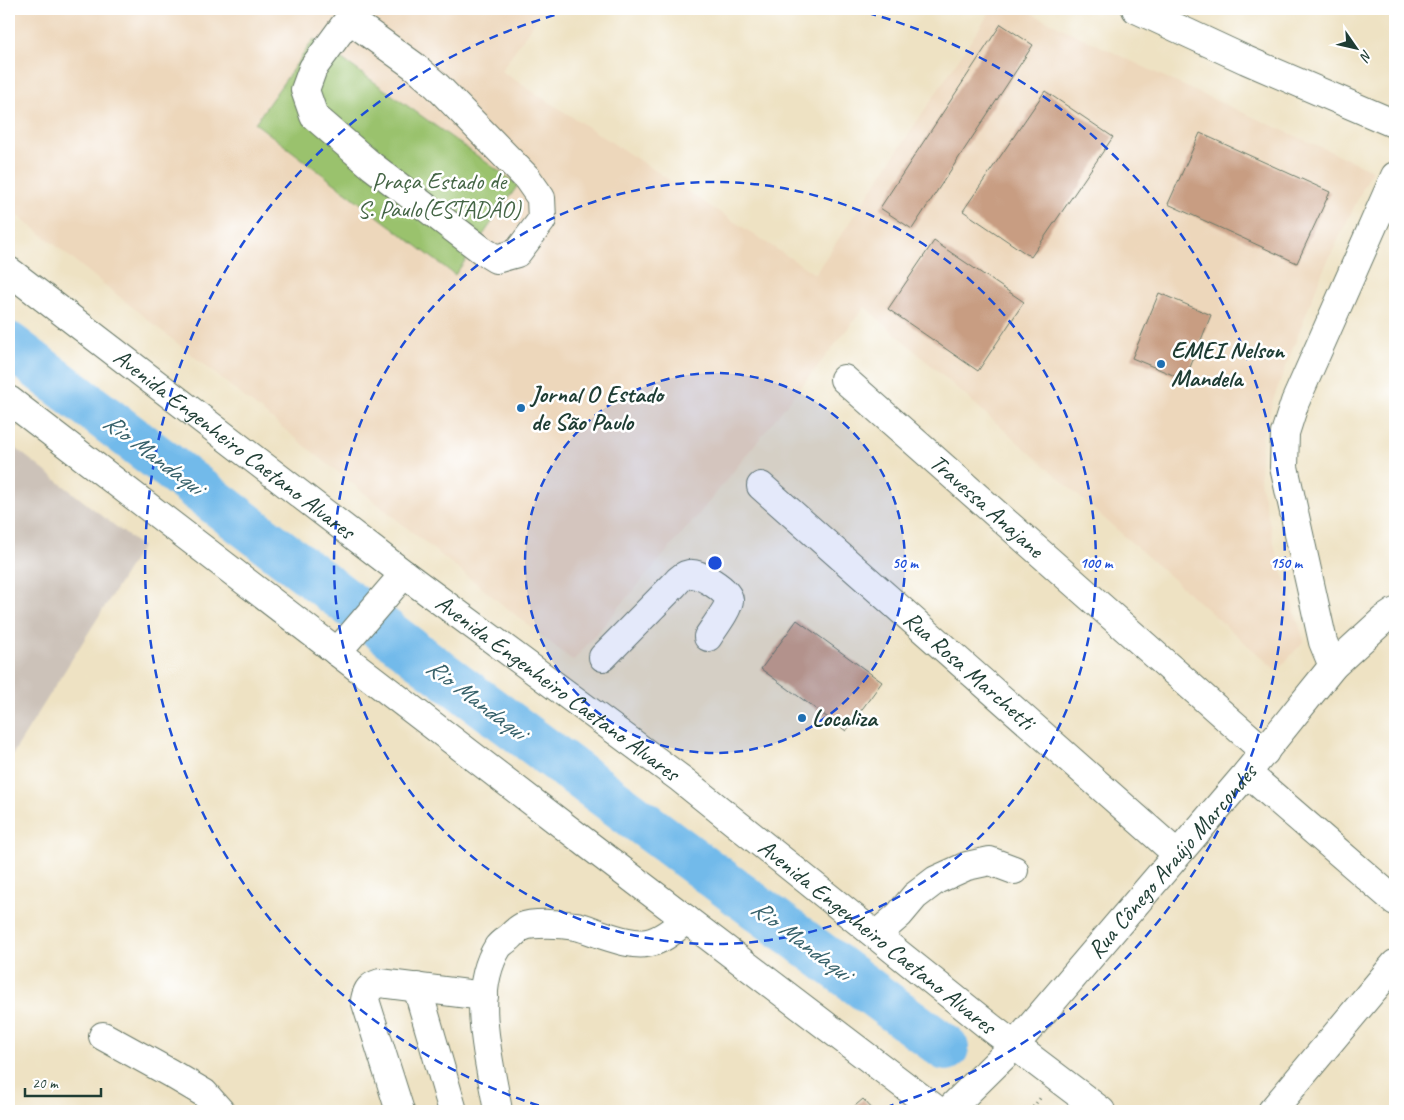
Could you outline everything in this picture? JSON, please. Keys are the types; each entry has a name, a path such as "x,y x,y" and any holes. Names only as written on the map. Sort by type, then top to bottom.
{"main road":[{"path":"1136,9 1246,60 1395,124"},
{"path":"349,19 407,60 437,86 527,178 540,198 542,220 517,253 496,259 483,251 372,166 314,116 305,90 313,68 349,19"},
{"path":"1333,666 1323,642 1284,467 1286,433 1295,402 1395,176"},
{"name":"Avenida Engenheiro Caetano Alvares","path":"9,271 404,574 681,779 1015,1045 1101,1111"},
{"name":"Travessa Anajane","path":"844,379 1265,752"},
{"path":"14,408 938,1111"},
{"name":"Rua Rosa Marchetti","path":"762,486 1177,854"},
{"path":"603,657 682,576 690,573 698,574 721,588 727,594 729,600 727,607 708,637"},
{"path":"337,652 404,574"},
{"name":"Rua Cônego Araújo Marcondes","path":"948,1111 1015,1045 1265,752 1333,666 1383,620 1395,612"},
{"path":"1247,773 1395,901"},
{"path":"876,935 899,915 915,896 944,876 967,866 990,861 1014,870"},
{"path":"498,1111 488,1054 483,1009 485,977 499,946 522,927 547,924 576,926 618,940 639,944 658,942 686,919"},
{"path":"1272,1111 1395,964"},
{"path":"400,1111 364,1000 366,991 372,985 380,983 484,996"},
{"path":"417,987 453,1111"},
{"path":"103,1036 204,1093 220,1111"}],"shaded area":[{"name":"Jornal O Estado de São Paulo","path":"9,9 543,9 501,71 815,274 992,9 1022,9 1190,89 1372,170 1322,273 1274,397 1262,437 1260,481 1275,548 1304,641 1277,671 865,307 704,508 573,661 9,208"},
{"path":"9,443 142,547 9,760"}],"green space":[{"name":"Praça Estado de S. Paulo(ESTADÃO)","path":"314,39 518,185 455,275 255,123"}],"building":[{"path":"1001,24 1033,45 912,229 880,208"},
{"path":"1045,91 1113,137 1031,257 963,211"},
{"path":"1200,133 1330,192 1297,263 1168,204"},
{"path":"934,241 1024,302 978,371 888,309"},
{"path":"1159,293 1211,315 1185,380 1132,358"},
{"path":"797,620 882,682 846,731 761,669"},
{"path":"863,1099 874,1111 849,1111"}],"waterway":[{"name":"Rio Mandaqui","path":"9,345 414,653 946,1048"}],"place":[{"name":"EMEI Nelson Mandela","path":"1161,364"},
{"name":"Jornal O Estado de São Paulo","path":"521,408"},
{"name":"Localiza","path":"802,718"}]}
